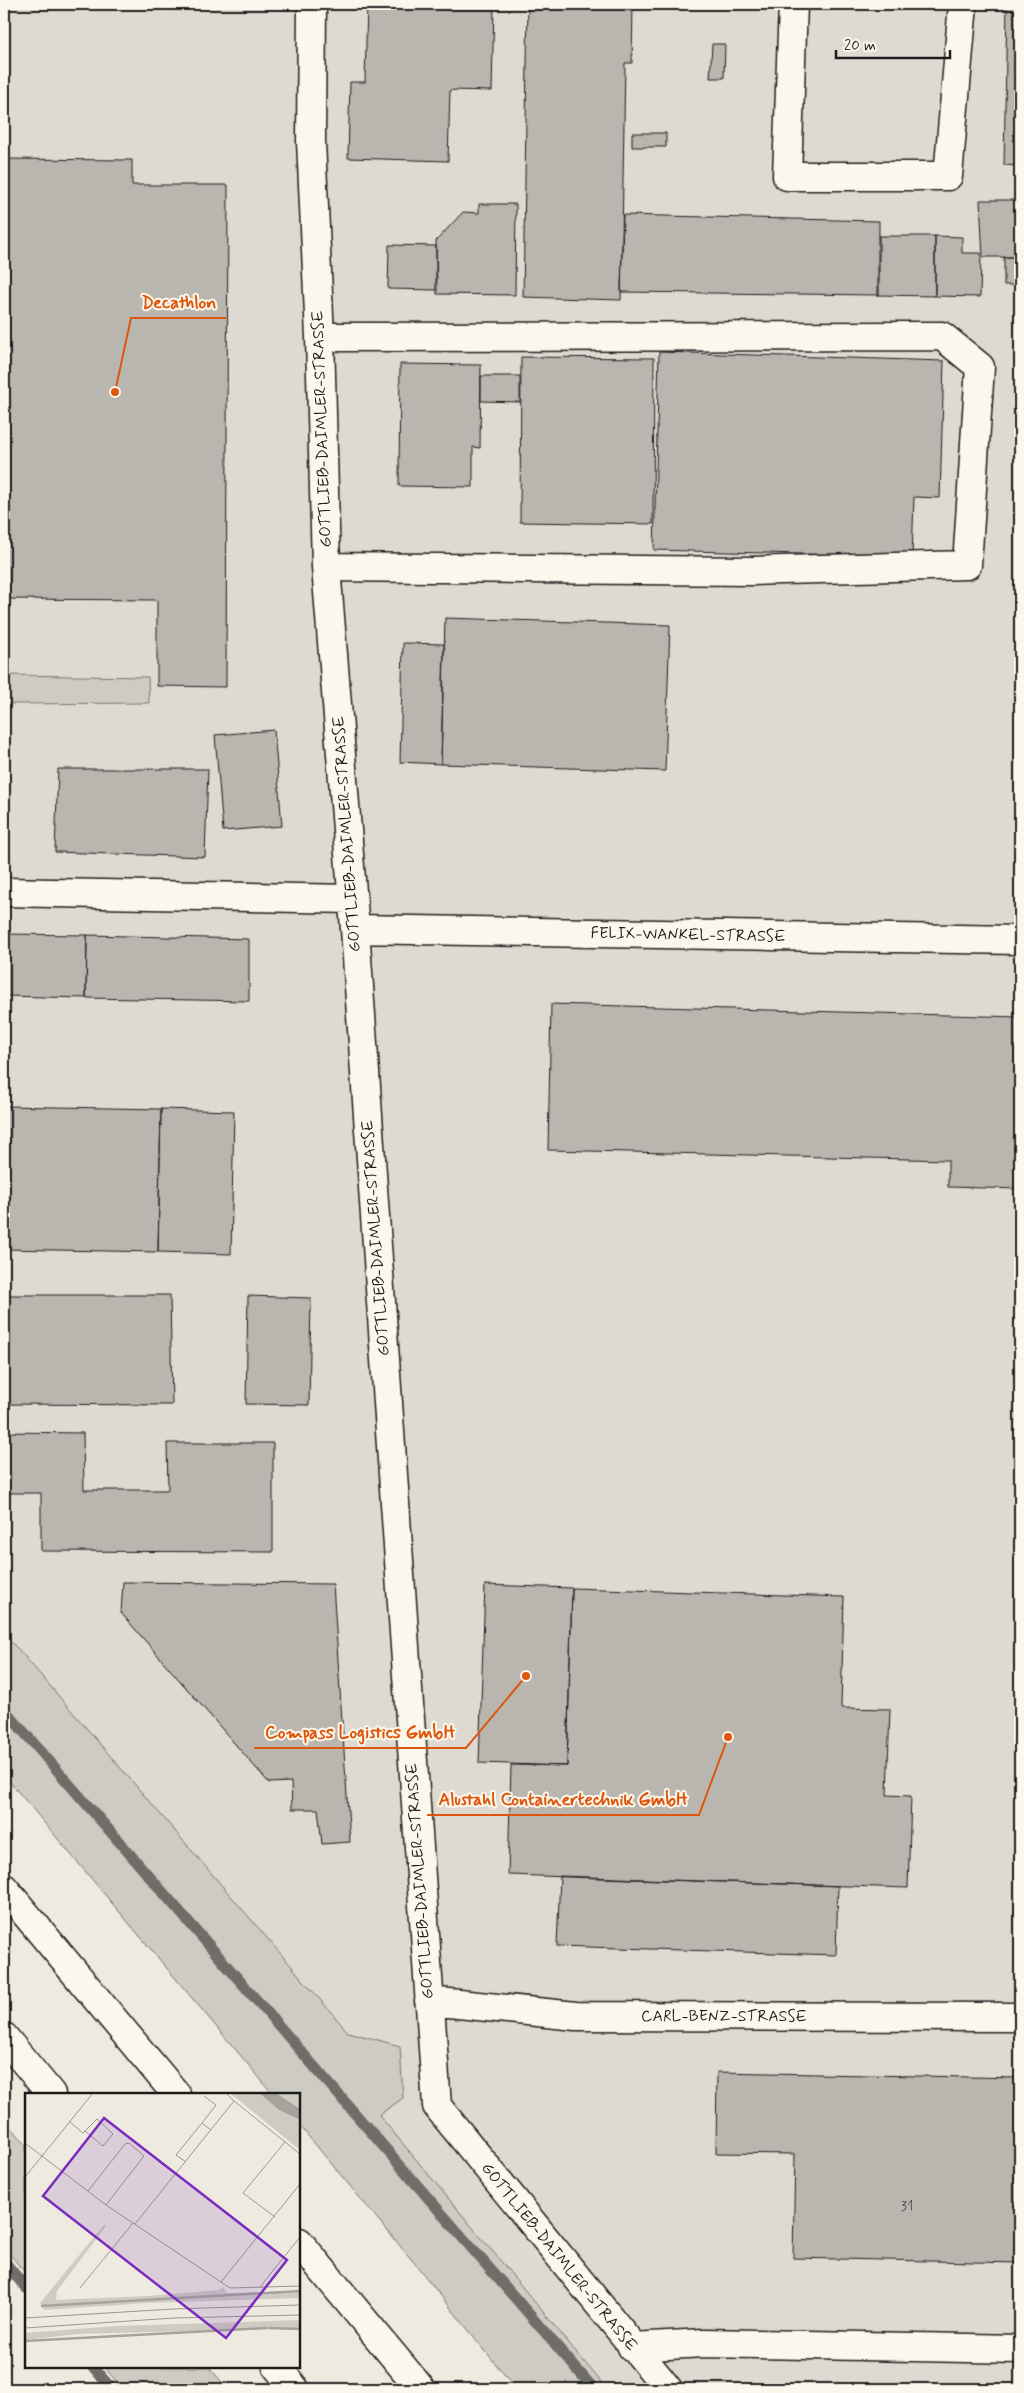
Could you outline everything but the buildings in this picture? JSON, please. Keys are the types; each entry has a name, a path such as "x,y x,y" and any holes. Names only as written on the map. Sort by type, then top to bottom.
{"main road":[{"name":"GOTTLIEB-DAIMLER-STRASSE","path":"312,4 311,141 320,337 326,567 355,929 437,2106 668,2389"},
{"path":"794,4 787,176 948,176 963,4"},
{"path":"320,337 942,336 980,367 967,565 750,571 326,567"},
{"path":"4,892 352,899"},
{"name":"FELIX-WANKEL-STRASSE","path":"355,929 1020,940"},
{"path":"4,1888 175,2093"},
{"name":"CARL-BENZ-STRASSE","path":"429,2001 576,2016 1020,2017"},
{"path":"4,2037 50,2093"},
{"path":"300,2243 421,2389"},
{"path":"632,2347 704,2343 1020,2349"},
{"path":"278,2368 295,2389"}],"shaded area":[{"path":"4,4 1020,4 1020,2389 607,2389 379,2115 400,2046 348,2032 19,1650 4,1635 4,704 149,703 148,677 4,675"},
{"path":"4,675 148,677 149,703 4,704"},
{"path":"4,1635 19,1650 348,2032 400,2046 403,2098 379,2115 607,2389 516,2389 300,2126 300,2093 272,2093 4,1775"},
{"path":"4,2118 25,2144 25,2273 4,2247"},
{"path":"105,2368 210,2368 228,2389 123,2389"}],"waterway":[{"path":"4,1709 594,2389"},
{"path":"4,2261 25,2287"},
{"path":"94,2368 112,2389"}],"place":[{"name":"Decathlon","path":"115,392"},
{"name":"Compass Logistics GmbH","path":"526,1676"},
{"name":"Alustahl Containertechnik GmbH","path":"728,1737"}]}
